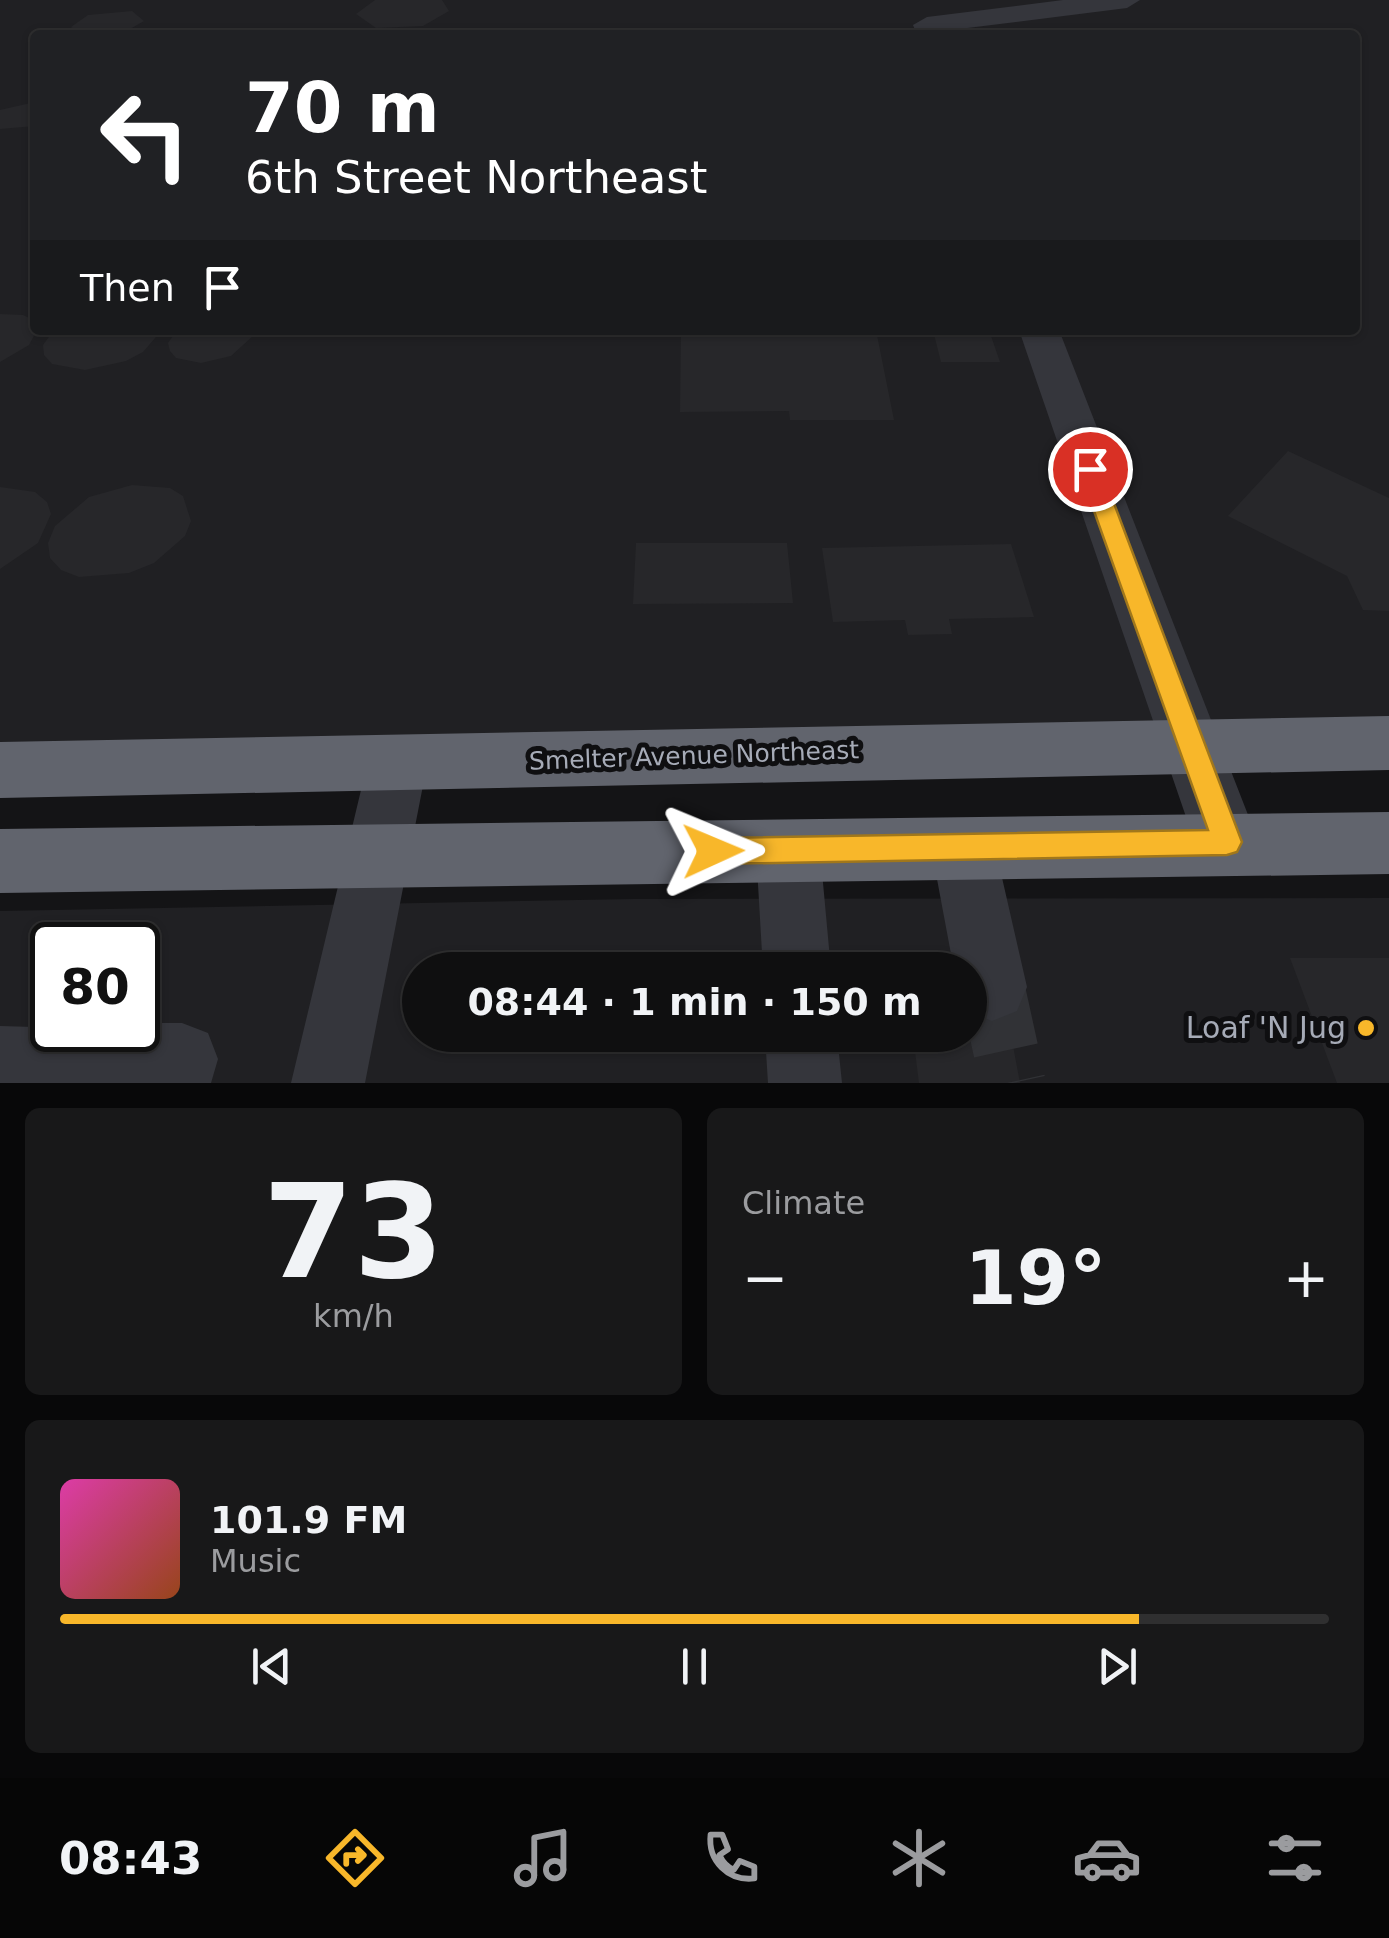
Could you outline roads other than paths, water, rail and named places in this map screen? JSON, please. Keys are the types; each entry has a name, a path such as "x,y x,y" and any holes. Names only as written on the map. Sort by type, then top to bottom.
{"highway":[{"name":"Smelter Avenue Northeast","path":"0,770 1389,743"},
{"path":"0,861 1389,842"}],"street":[{"path":"929,30 1128,0"},
{"path":"1041,335 1227,842"},
{"path":"328,1083 397,765"},
{"path":"963,847 992,987"},
{"path":"788,850 795,952"},
{"path":"802,1052 805,1083"},
{"path":"0,1062 182,1059 174,1083"}],"tunnel":[{"path":"992,987 1013,1083"}],"place":[{"name":"Loaf 'N Jug","path":"1366,1028"}]}
